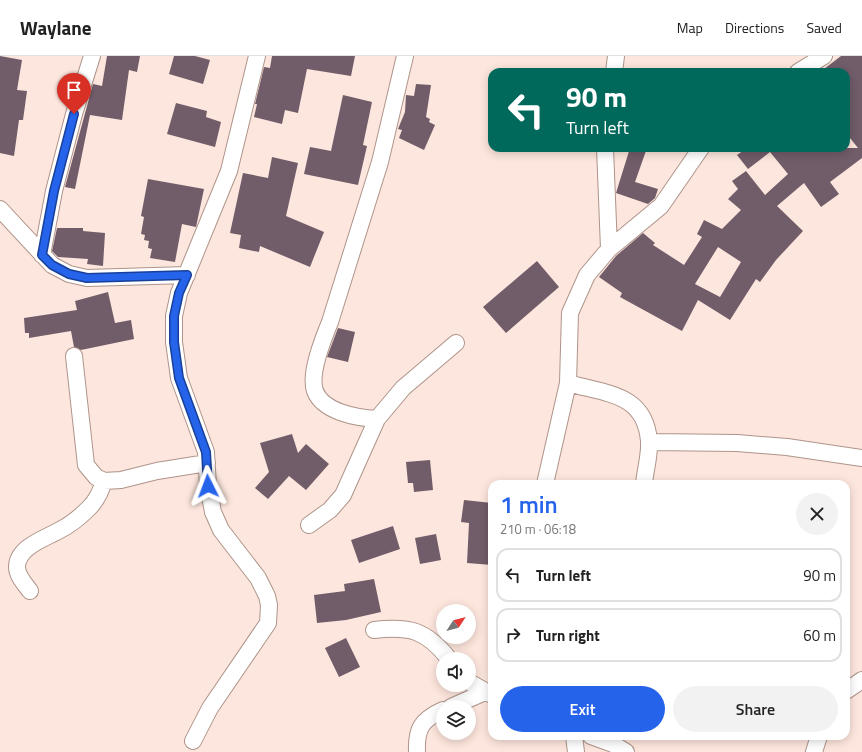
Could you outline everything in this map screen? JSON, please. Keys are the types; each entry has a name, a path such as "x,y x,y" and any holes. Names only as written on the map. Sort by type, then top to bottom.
{"street":[{"path":"42,255 54,191 74,114 86,81 92,56"},
{"path":"193,741 210,708 268,624 269,605 267,596 258,578 221,530 213,512 206,452 179,378 174,342 174,316 179,293 229,171 257,56"},
{"path":"377,419 362,418 328,406 315,391 314,374 323,340 380,162 405,56"},
{"path":"614,68 616,56"},
{"path":"804,68 824,56"},
{"path":"605,152 609,249"},
{"path":"545,480 568,383 570,313 587,276 609,249 661,206 698,152"},
{"path":"0,210 52,265 69,274 87,278 187,275"},
{"path":"309,525 330,510 343,495 377,419 403,388 456,343"},
{"path":"74,356 86,465 96,477 104,481 121,480 157,471 207,463"},
{"path":"568,383 625,399 639,410 645,419 649,442 644,480"},
{"path":"649,442 744,443 787,447 862,458"},
{"path":"30,591 20,578 17,567 23,552 42,538 61,530 90,508 99,496 104,481"},
{"path":"374,630 393,628 410,629 432,641 442,652"},
{"path":"476,686 488,692"},
{"path":"470,700 488,693"},
{"path":"418,752 418,731 423,722 436,714"},
{"path":"574,740 576,752"},
{"path":"604,740 617,744"},
{"path":"814,752 818,740"}],"building":[{"path":"0,56 22,60 17,90 27,91 23,120 19,120 14,156 0,153"},
{"path":"107,56 140,56 137,72 129,70 122,120 90,115 75,189 65,187 93,84 102,86"},
{"path":"174,56 195,56 210,60 203,84 169,74"},
{"path":"272,56 355,56 351,76 307,69 298,113 285,110 282,124 254,117 257,104 255,104 264,67 270,68"},
{"path":"841,56 862,56 862,158 830,182 839,194 821,207 804,183 777,206 803,231 776,260 760,282 756,279 730,320 698,300 682,331 620,297 622,293 599,277 616,256 643,233 655,243 653,245 684,265 702,237 697,234 704,220 722,229 741,210 728,199 738,189 732,181 746,171 765,195 788,174 770,152 850,152 850,148 858,148 850,138 850,68 825,68","holes":["718,247 741,262 720,297 695,284"]},
{"path":"416,84 431,85 426,117 430,119 429,122 435,125 424,150 399,138 402,130 398,129 405,112 406,95 414,96"},
{"path":"343,95 372,102 363,145 367,146 358,185 304,174 310,147 331,151"},
{"path":"176,103 207,111 206,117 221,122 215,147 167,134"},
{"path":"629,152 646,152 635,182 658,189 655,198 648,204 616,193"},
{"path":"741,152 770,152 748,169 737,155"},
{"path":"272,157 298,163 286,216 324,232 310,267 260,246 259,252 239,248 241,235 230,233 243,173 268,178"},
{"path":"148,179 204,189 196,227 182,224 175,262 150,258 152,249 148,248 149,241 144,240 145,235 141,234 144,217 141,216"},
{"path":"57,228 83,228 83,231 105,233 103,266 87,264 88,259 58,257 52,251"},
{"path":"537,261 559,287 506,333 483,307"},
{"path":"108,292 115,323 131,320 134,339 81,350 74,347 71,331 29,338 29,333 25,333 24,318 77,310 75,301"},
{"path":"338,328 355,332 348,362 327,357"},
{"path":"292,434 298,453 306,444 329,464 306,490 289,476 268,499 255,488 269,472 260,443"},
{"path":"430,460 433,490 414,492 413,483 408,483 406,462"},
{"path":"464,500 488,503 488,565 467,563 469,523 461,522"},
{"path":"393,526 400,549 359,563 351,540"},
{"path":"436,534 441,560 420,564 415,538"},
{"path":"374,579 381,612 346,620 317,623 314,595 345,591 344,584"},
{"path":"346,638 360,667 339,677 325,648"}],"route":[{"path":"74,114 54,191 42,255 52,265 69,274 87,278 187,275 179,293 174,316 174,342 179,378 206,452 208,486"}]}
